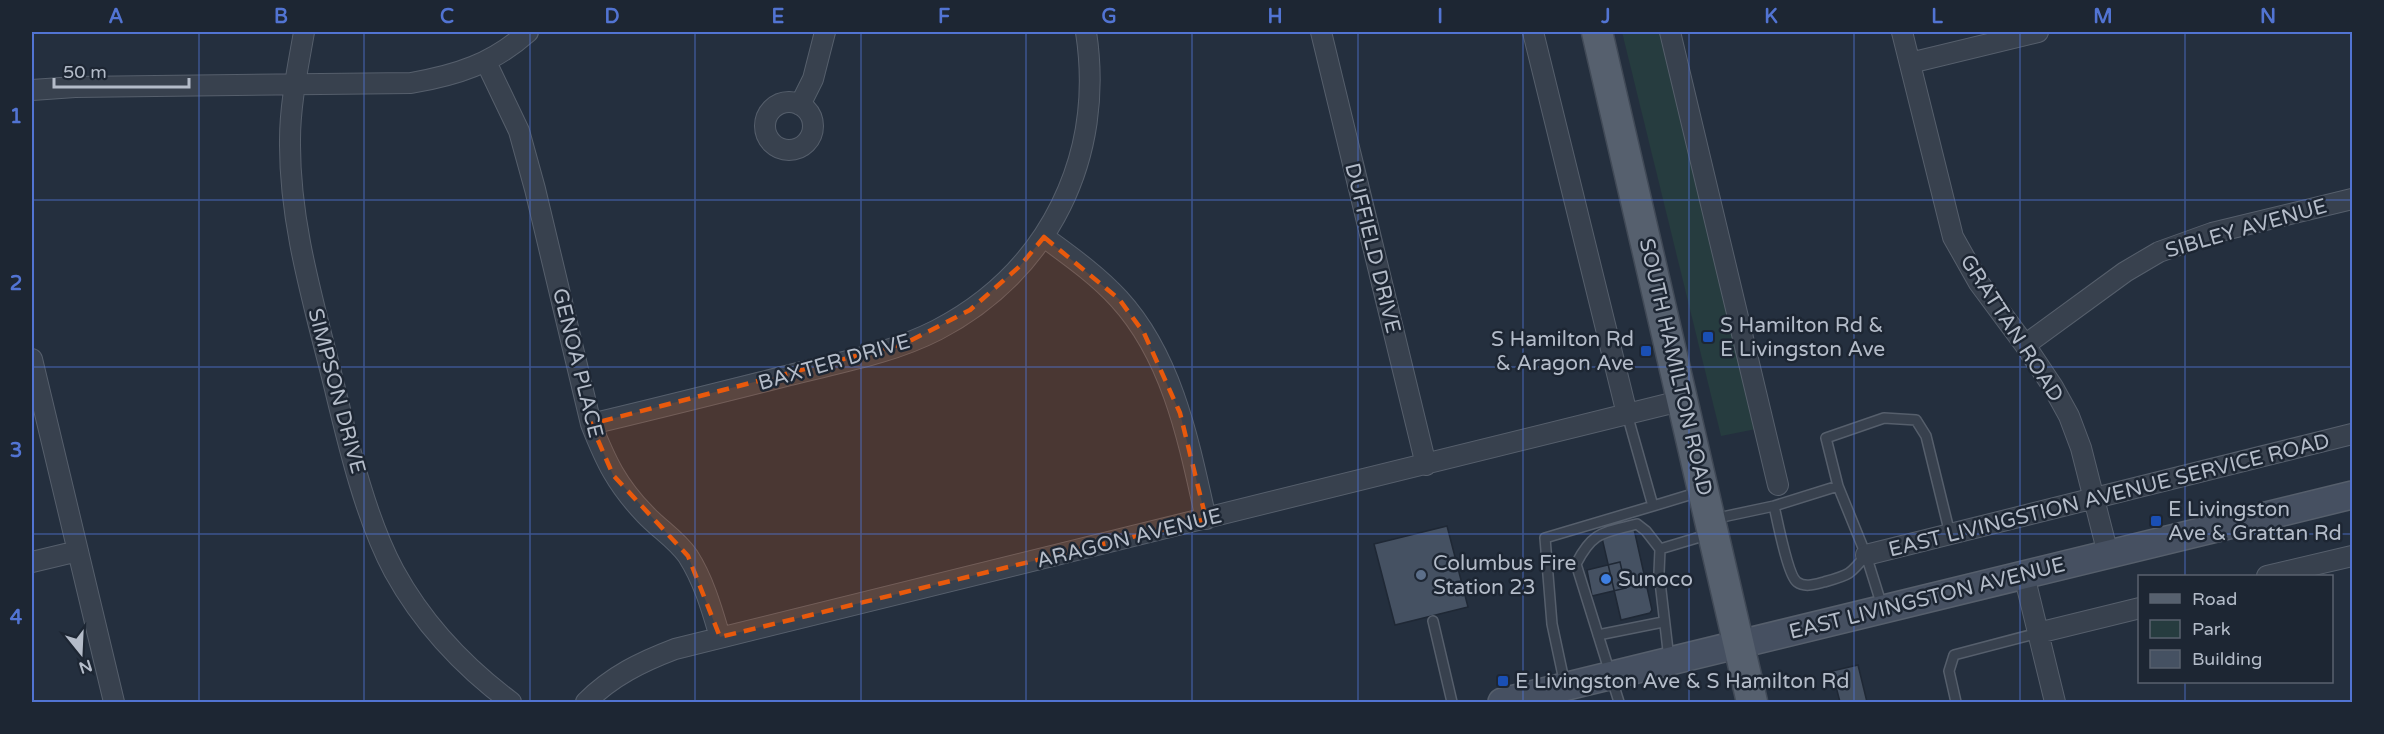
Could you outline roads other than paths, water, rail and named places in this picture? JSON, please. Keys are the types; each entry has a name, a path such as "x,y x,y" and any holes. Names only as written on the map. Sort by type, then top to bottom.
{"main road":[{"name":"SOUTH HAMILTON ROAD","path":"1597,32 1684,400 1752,702"},
{"name":"EAST LIVINGSTON AVENUE","path":"1502,702 2352,495"}],"street":[{"name":"SIMPSON DRIVE","path":"304,32 290,140 293,206 298,241 348,443 368,509 394,570 424,617 451,649 511,702"},
{"path":"32,90 75,87 411,82 463,72 486,62 528,32"},
{"path":"800,105 813,79 825,32"},
{"name":"BAXTER DRIVE","path":"591,424 875,354 906,344 970,310 1020,267 1044,237 1065,198 1078,163 1090,103 1090,61 1086,32"},
{"name":"DUFFIELD DRIVE","path":"1321,32 1426,465"},
{"path":"1533,32 1627,414"},
{"path":"1670,32 1778,485"},
{"name":"GRATTAN ROAD","path":"1902,32 1953,237 1979,283 2025,345 2069,416 2081,448 2109,554"},
{"path":"1910,63 2038,32"},
{"name":"GENOA PLACE","path":"486,62 519,131 536,189 591,424 613,475 629,498 671,536 688,556 702,582 720,638"},
{"name":"SIBLEY AVENUE","path":"2025,345 2125,272 2159,252 2212,233 2352,199"},
{"path":"1044,237 1085,268 1119,299 1144,333 1166,375 1180,413 1206,519"},
{"path":"32,359 114,702"},
{"name":"ARAGON AVENUE","path":"586,702 613,679 646,660 675,649 1684,400"},
{"name":"EAST LIVINGSTION AVENUE SERVICE ROAD","path":"1866,555 2352,434"},
{"path":"32,562 78,551"},
{"path":"2271,575 2352,556"},
{"path":"2024,575 2055,702"},
{"path":"2038,633 2138,608"}],"lane":[{"path":"1627,414 1653,506"},
{"path":"1883,609 1866,555 1838,486 1826,438 1884,418 1916,420 1926,436 1950,534"},
{"path":"1660,549 1712,526 1838,486"},
{"path":"1566,687 1552,624 1545,538 1704,491"},
{"path":"1774,506 1788,562 1793,578 1798,583 1810,585 1850,575 1866,555"},
{"path":"1619,702 1576,564 1585,546 1599,534 1637,524 1646,531 1660,549 1659,573 1663,622 1670,661"},
{"path":"1433,621 1452,702"},
{"path":"1598,635 1663,622"},
{"path":"1956,702 1949,671 1954,655 2038,633"}],"place":[{"name":"S Hamilton Rd & E Livingston Ave","path":"1708,337"},
{"name":"S Hamilton Rd & Aragon Ave","path":"1646,351"},
{"name":"E Livingston Ave & Grattan Rd","path":"2156,521"},
{"name":"Columbus Fire Station 23","path":"1421,575"},
{"name":"Sunoco","path":"1606,579"},
{"name":"E Livingston Ave & S Hamilton Rd","path":"1503,681"}]}
